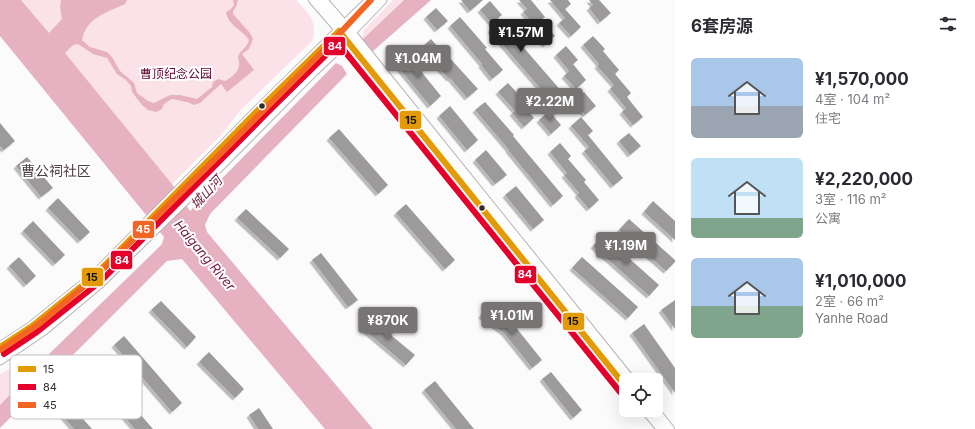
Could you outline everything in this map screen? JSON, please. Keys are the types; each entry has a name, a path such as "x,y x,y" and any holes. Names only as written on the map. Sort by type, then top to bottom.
{"main road":[{"path":"0,360 44,330 87,295 187,198 312,72 333,53 345,32 370,0"},
{"path":"0,347 32,326 95,275 261,107 382,0"}],"street":[{"path":"313,0 345,32 624,373"},
{"path":"323,0 345,32 619,378"},
{"path":"651,417 661,429"},
{"path":"661,417 670,429"}],"green space":[{"name":"曹顶纪念公园","path":"21,0 296,0 311,18 314,33 313,40 241,110 220,136 172,184"},
{"path":"393,0 404,0 362,40 363,31"},
{"path":"10,369 10,395 0,405 0,374"}],"water":[{"name":"Haigang River","path":"0,0 21,0 49,33 62,19 60,7 61,0 127,0 125,4 97,17 92,21 84,32 82,40 90,47 107,52 112,57 120,71 134,83 137,93 148,101 154,103 170,95 180,95 197,99 212,87 213,82 218,79 225,81 237,71 239,65 238,57 249,40 229,21 226,12 234,5 233,0 238,0 233,14 250,33 253,39 249,49 242,54 254,70 227,92 221,84 200,103 194,105 172,99 164,104 162,109 156,112 148,110 132,92 131,86 126,80 117,74 107,58 93,54 78,44 73,45 65,53 172,184 190,211 336,63 342,66 347,74 210,214 205,225 207,232 373,429 325,429 182,259 167,261 73,355 48,355 162,244 164,237 0,36"},
{"path":"404,0 431,0 372,52 362,40"},
{"path":"10,395 10,418 0,428 0,405"}],"building":[{"path":"461,0 483,0 470,11"},
{"path":"519,0 531,0 545,17 541,20 555,36 545,45 533,31 537,28 523,12 527,9"},
{"path":"550,0 568,0 571,4 565,9 581,27 571,36 559,23 565,18"},
{"path":"589,0 599,0 611,13 600,22 589,8 593,5"},
{"path":"490,1 502,15 498,18 563,93 552,102 490,30 494,26 480,10"},
{"path":"436,8 448,21 437,30 426,17"},
{"path":"460,17 487,48 485,49 503,70 492,79 481,65 482,64 450,26"},
{"path":"593,36 605,49 603,51 619,70 615,74 631,93 627,97 643,117 633,125 622,112 626,108 610,89 614,85 597,66 599,64 583,45"},
{"path":"431,39 478,89 467,98 421,48"},
{"path":"566,46 578,60 573,64 586,80 576,89 564,76 569,71 556,55"},
{"path":"406,53 441,96 430,106 394,62"},
{"path":"508,83 520,96 517,98 534,118 524,127 512,113 515,111 498,92"},
{"path":"584,92 596,106 585,115 573,101"},
{"path":"485,102 514,135 513,136 563,196 553,205 475,110"},
{"path":"450,106 478,140 467,150 439,116"},
{"path":"549,111 561,125 551,134 539,120"},
{"path":"581,117 593,131 588,135 623,178 613,186 584,151 589,147 571,126"},
{"path":"0,123 15,141 4,150 0,146"},
{"path":"339,129 388,185 378,194 329,138"},
{"path":"629,133 641,146 630,155 619,141"},
{"path":"560,143 571,156 568,159 586,180 584,182 599,200 589,209 577,195 579,193 564,175 567,173 550,152"},
{"path":"486,150 507,175 495,184 475,160"},
{"path":"27,157 53,188 41,197 16,166"},
{"path":"516,186 544,220 533,229 505,195"},
{"path":"58,198 90,232 80,241 48,208"},
{"path":"653,201 675,221 675,240 644,212"},
{"path":"406,204 455,260 445,269 396,213"},
{"path":"246,209 289,249 280,258 237,218"},
{"path":"629,219 675,260 675,262 666,271 619,230"},
{"path":"33,221 65,255 55,264 23,231"},
{"path":"603,235 659,285 649,296 593,246"},
{"path":"321,253 358,300 348,307 312,260"},
{"path":"19,257 36,276 26,285 9,266"},
{"path":"582,257 638,307 628,318 572,268"},
{"path":"675,300 675,329 661,310"},
{"path":"161,301 196,337 187,347 151,310"},
{"path":"488,305 514,325 542,360 532,368 504,333 481,316"},
{"path":"369,317 415,355 406,365 361,327"},
{"path":"644,324 675,368 675,393 663,376 663,373 661,373 632,333"},
{"path":"124,336 140,355 123,355 114,345"},
{"path":"209,352 244,389 235,398 199,362"},
{"path":"142,357 182,403 172,412 142,377"},
{"path":"551,372 582,410 573,418 542,379"},
{"path":"435,381 474,429 456,429 424,390"},
{"path":"259,408 273,429 258,429 249,415"},
{"path":"142,416 153,429 135,429 126,419 142,419"},
{"path":"65,419 83,419 92,429 74,429"}],"transit line":[{"name":"45","path":"0,350 39,324 94,278 327,47 371,0"},
{"name":"15","path":"339,31 619,378"},
{"name":"15","path":"0,347 32,326 95,275 261,107 339,31"},
{"name":"84","path":"4,354 37,332 101,281 338,43 619,391"}],"district":[{"name":"曹公祠社区","path":"56,170"}],"water label":[{"name":"城山河","path":"206,192"}]}
